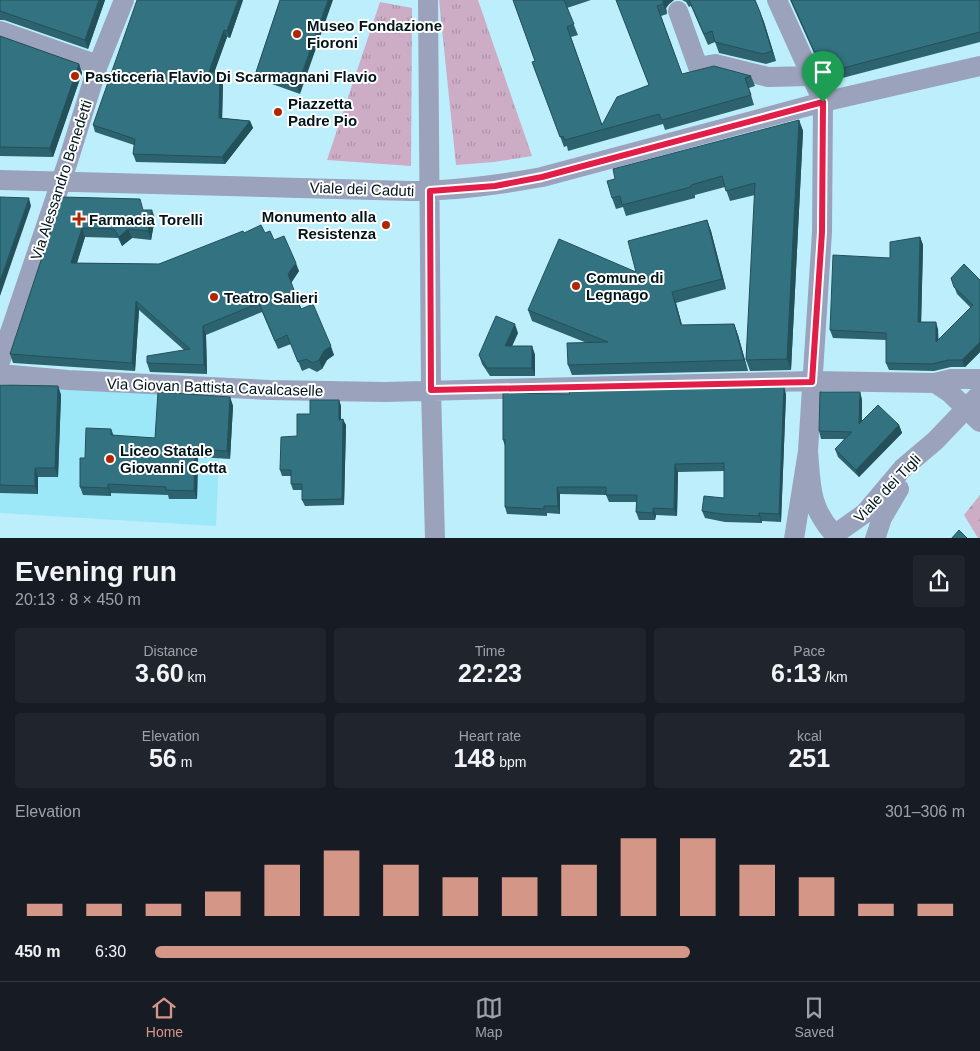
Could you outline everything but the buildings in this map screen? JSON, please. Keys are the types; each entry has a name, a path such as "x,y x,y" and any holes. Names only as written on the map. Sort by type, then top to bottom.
{"street":[{"name":"Via Alessandro Benedetti","path":"0,362 62,181 98,65 124,0"},
{"path":"428,0 431,390 435,538"},
{"path":"777,0 823,102 822,232 808,451 794,538"},
{"path":"678,11 698,67 714,64 768,77 811,76"},
{"path":"0,31 98,65"},
{"name":"Viale dei Caduti","path":"0,180 430,191 495,186 542,177 823,102 980,66"},
{"name":"Via Giovan Battista Cavalcaselle","path":"0,374 68,380 269,390 385,392 812,382 935,383 951,379 980,379"},
{"path":"935,383 975,408"},
{"name":"Viale dei Tigli","path":"804,538 818,533 840,535 865,514 903,468 975,408"},
{"name":"Viale dei Tigli","path":"875,538 888,506 935,441"},
{"path":"808,451 814,503 824,523 840,535"}],"shaded area":[{"name":"Liceo Statale Giovanni Cotta","path":"6,387 222,394 216,526 0,513 0,405"}],"green space":[{"path":"439,0 478,0 532,156 456,165"},
{"path":"380,2 412,8 411,166 327,160"},
{"path":"980,495 980,538 978,538 964,515"}],"place":[{"name":"Museo Fondazione Fioroni","path":"297,34"},
{"name":"Pasticceria Flavio Di Scarmagnani Flavio","path":"75,76"},
{"name":"Piazzetta Padre Pio","path":"278,112"},
{"name":"Farmacia Torelli","path":"79,219"},
{"name":"Monumento alla Resistenza","path":"386,225"},
{"name":"Comune di Legnago","path":"576,286"},
{"name":"Teatro Salieri","path":"214,297"},
{"name":"Liceo Statale Giovanni Cotta","path":"110,459"}],"route":[{"path":"823,102 822,232 812,382 431,390 430,191 495,186 542,177 823,102"}]}
